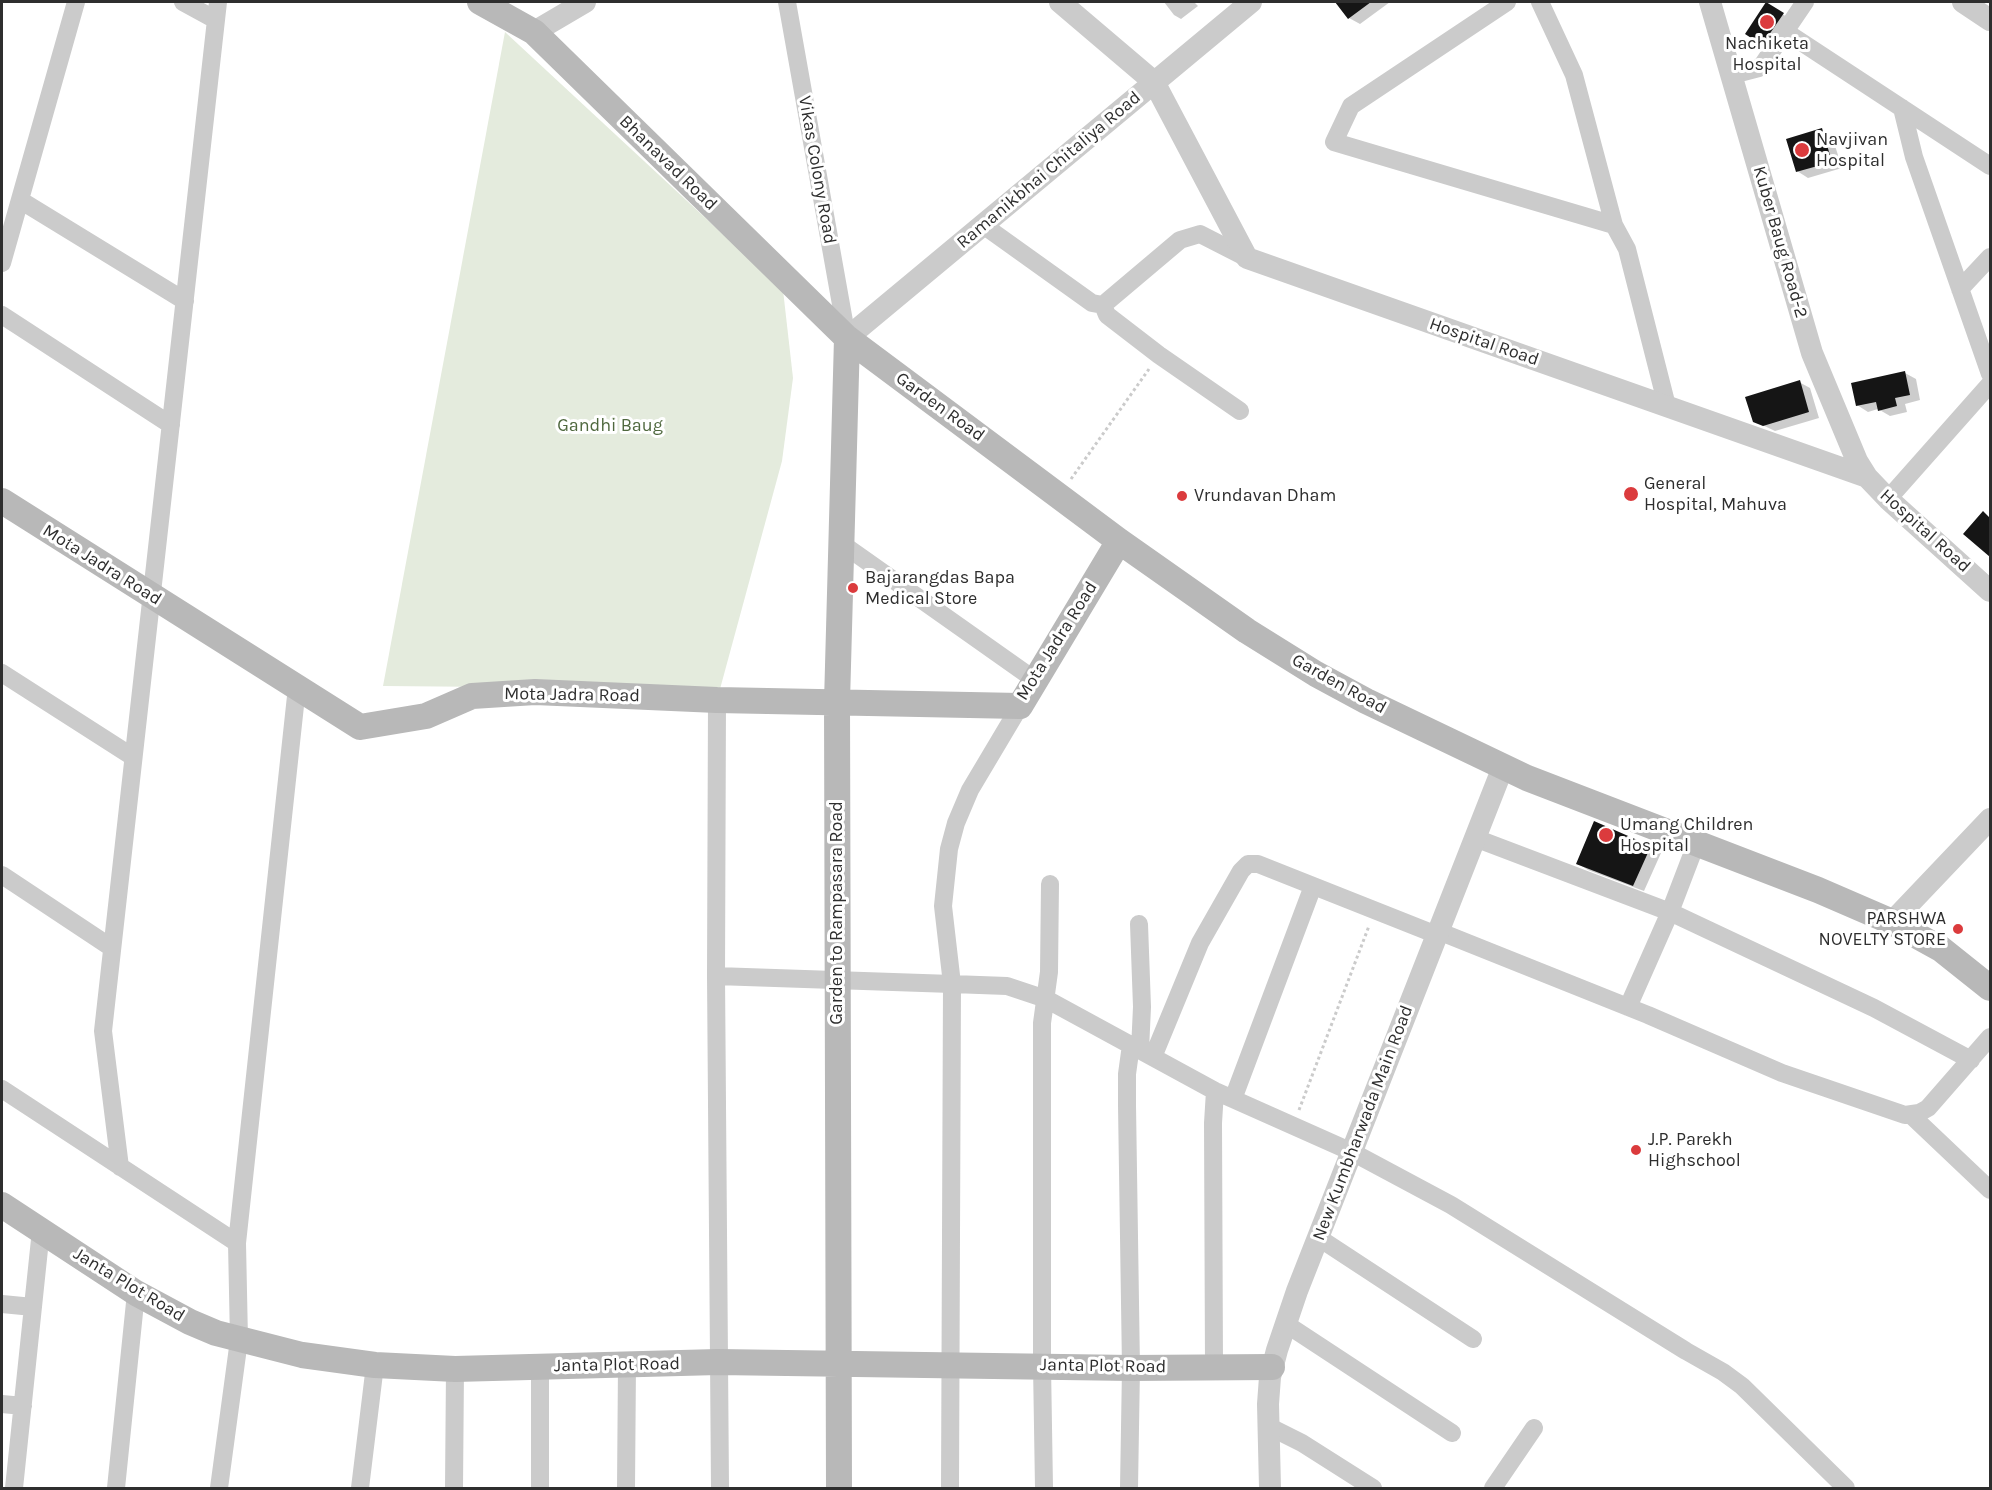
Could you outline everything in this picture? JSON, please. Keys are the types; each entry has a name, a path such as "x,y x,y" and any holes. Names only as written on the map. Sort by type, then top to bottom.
{"main road":[{"name":"Bhanavad Road","path":"480,2 534,32 847,338"},
{"name":"Garden Road","path":"847,338 1119,541 1247,631 1316,674 1366,701 1503,767 1818,890 1892,922 1941,949 1990,988"},
{"name":"Garden to Rampasara Road","path":"839,1488 837,702 847,338"},
{"name":"Mota Jadra Road","path":"2,501 360,727 426,716 462,700 486,694 535,692 717,700 1020,706 1119,541"},
{"name":"Janta Plot Road","path":"2,1205 136,1293 190,1322 239,1340 302,1355 375,1365 455,1369 718,1362 1131,1368 1272,1367"}],"street":[{"path":"2,263 76,2"},
{"path":"183,2 216,20"},
{"path":"120,1167 103,1031 218,2"},
{"path":"534,32 585,2"},
{"name":"Vikas Colony Road","path":"787,2 847,338"},
{"path":"1060,2 1154,82 1247,258"},
{"name":"Ramanikbhai Chitaliya Road","path":"847,338 1251,2"},
{"path":"1507,2 1351,106 1334,142 1614,225"},
{"path":"1540,2 1574,75 1614,225 1627,249 1667,406"},
{"name":"Kuber Baug Road-2","path":"1710,2 1812,353 1857,461 1868,477"},
{"path":"1732,75 1759,68 1805,2"},
{"path":"1963,2 1990,20"},
{"path":"1786,32 1990,166"},
{"path":"1902,108 1914,157 1990,374"},
{"path":"20,200 184,301"},
{"path":"983,225 1092,303 1103,305"},
{"path":"1103,305 1180,240 1200,234 1247,258"},
{"path":"1960,289 1990,257"},
{"name":"Hospital Road","path":"1247,258 1868,477 1888,499 1990,591"},
{"path":"1103,305 1107,315 1159,356 1240,411"},
{"path":"2,315 171,425"},
{"path":"1888,499 1990,384"},
{"path":"841,543 1035,680"},
{"path":"2,673 134,757"},
{"path":"219,1488 239,1340 237,1243 297,687"},
{"path":"717,700 716,976 720,1488"},
{"path":"950,1488 952,984 943,906 949,849 956,823 970,790 1020,706"},
{"name":"New Kumbharwada Main Road","path":"1270,1488 1268,1404 1272,1367 1286,1324 1352,1152 1503,767"},
{"path":"1892,922 1990,819"},
{"path":"1475,838 1670,912 1874,1008 1971,1060"},
{"path":"1628,1007 1670,912 1696,844"},
{"path":"1129,1488 1131,1368 1127,1074 1200,943 1244,867 1248,864 1258,864 1628,1007 1782,1072 1912,1116 1990,1190"},
{"path":"2,875 112,948"},
{"path":"1044,1488 1042,1023 1049,972 1050,884"},
{"path":"1233,1099 1313,886"},
{"path":"1139,924 1141,1051"},
{"path":"716,976 1007,986 1046,999 1215,1091 1352,1152 1451,1205 1723,1372 1742,1386 1846,1488"},
{"path":"1912,1116 1928,1108 1990,1037"},
{"path":"2,1089 237,1243"},
{"path":"1214,1366 1213,1123 1215,1091"},
{"path":"15,1488 41,1230"},
{"path":"1319,1238 1473,1340"},
{"path":"116,1488 136,1293"},
{"path":"2,1304 33,1307"},
{"path":"1286,1324 1452,1433"},
{"path":"626,1488 627,1364"},
{"path":"360,1488 375,1365"},
{"path":"540,1366 540,1488"},
{"path":"454,1488 455,1369"},
{"path":"2,1404 23,1406"},
{"path":"1268,1426 1302,1443 1373,1488"},
{"path":"1493,1488 1534,1428"}],"path":[{"path":"1059,495 1159,356"},
{"path":"1293,1126 1375,910"}],"green space":[{"name":"Gandhi Baug","path":"505,32 783,290 793,378 782,461 720,689 383,686"}],"building":[{"path":"1335,2 1371,2 1348,19"},
{"path":"1766,2 1784,13 1762,45 1745,34"},
{"path":"1822,128 1832,162 1796,172 1786,139"},
{"path":"1905,371 1910,395 1895,398 1897,406 1878,411 1876,402 1856,406 1851,383"},
{"path":"1800,380 1809,412 1763,426 1753,422 1745,397"},
{"path":"1983,511 1990,518 1990,557 1963,534"},
{"path":"1594,821 1651,846 1633,886 1576,864"}],"place":[{"name":"Nachiketa Hospital","path":"1767,22"},
{"name":"Navjivan Hospital","path":"1802,150"},
{"name":"General Hospital, Mahuva","path":"1631,494"},
{"name":"Vrundavan Dham","path":"1182,496"},
{"name":"Bajarangdas Bapa Medical Store","path":"853,588"},
{"name":"Umang Children Hospital","path":"1606,835"},
{"name":"PARSHWA NOVELTY STORE","path":"1958,929"},
{"name":"J.P. Parekh Highschool","path":"1636,1150"}]}
